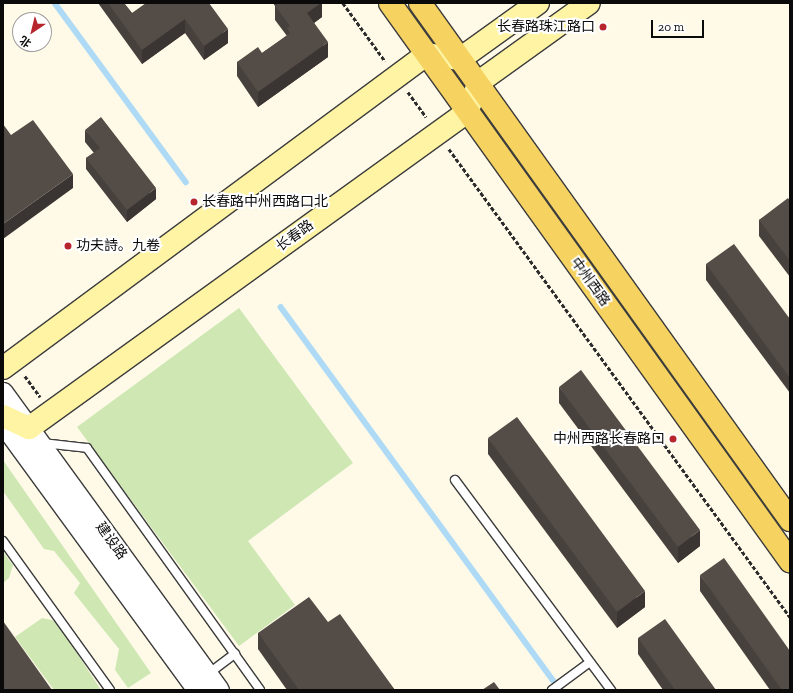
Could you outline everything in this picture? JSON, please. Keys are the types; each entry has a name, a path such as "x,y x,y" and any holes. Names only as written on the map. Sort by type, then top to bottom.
{"main road":[{"name":"中州西路","path":"390,3 790,561"},
{"name":"中州西路","path":"420,3 460,59 479,82 790,520"},
{"path":"3,368 427,54 460,59 538,3"},
{"path":"467,112 479,82 589,3"},
{"name":"长春路","path":"35,435 467,112"},
{"path":"3,416 35,435"}],"street":[{"name":"建设路","path":"3,393 35,435 201,686"},
{"name":"建设路","path":"3,423 201,686"}],"lane":[{"path":"35,435 87,448 260,690"},
{"path":"455,480 611,690"},
{"path":"3,541 110,690"},
{"path":"201,686 235,654"},
{"path":"552,690 590,662"}],"path":[{"path":"343,3 790,617"}],"green space":[{"path":"239,308 353,463 248,541 295,605 239,646 77,427"},
{"path":"3,460 151,673 128,688 115,670 119,649 74,593 80,583 54,551 44,549 3,491"},
{"path":"3,552 13,565 9,578 3,583"},
{"path":"42,618 56,621 101,690 54,690 15,637"}],"building":[{"path":"108,3 124,3 132,13 146,3 209,3 228,29 204,46 185,19 142,50"},
{"path":"279,3 321,3 307,13 328,42 258,92 237,62 258,47 262,53 290,33 287,28 290,26 275,6"},
{"path":"101,117 156,188 127,210 86,158 100,148 85,130"},
{"path":"33,120 73,174 3,224 3,124 11,135"},
{"path":"788,198 790,201 790,261 759,220"},
{"path":"734,244 790,319 790,378 706,264"},
{"path":"581,370 700,530 678,547 559,387"},
{"path":"517,417 645,591 617,612 488,438"},
{"path":"724,558 790,651 790,690 782,690 700,575"},
{"path":"309,597 328,622 340,614 395,690 299,690 258,633"},
{"path":"665,619 716,690 675,690 638,638"},
{"path":"3,621 52,690 3,690"},
{"path":"494,682 500,690 482,690"}],"waterway":[{"path":"55,3 186,182"},
{"path":"281,307 560,690"}],"place":[{"name":"长春路珠江路口","path":"603,27"},
{"name":"长春路中州西路口北","path":"194,202"},
{"name":"功夫詩。九卷","path":"68,246"},
{"name":"中州西路长春路口","path":"673,439"}]}
